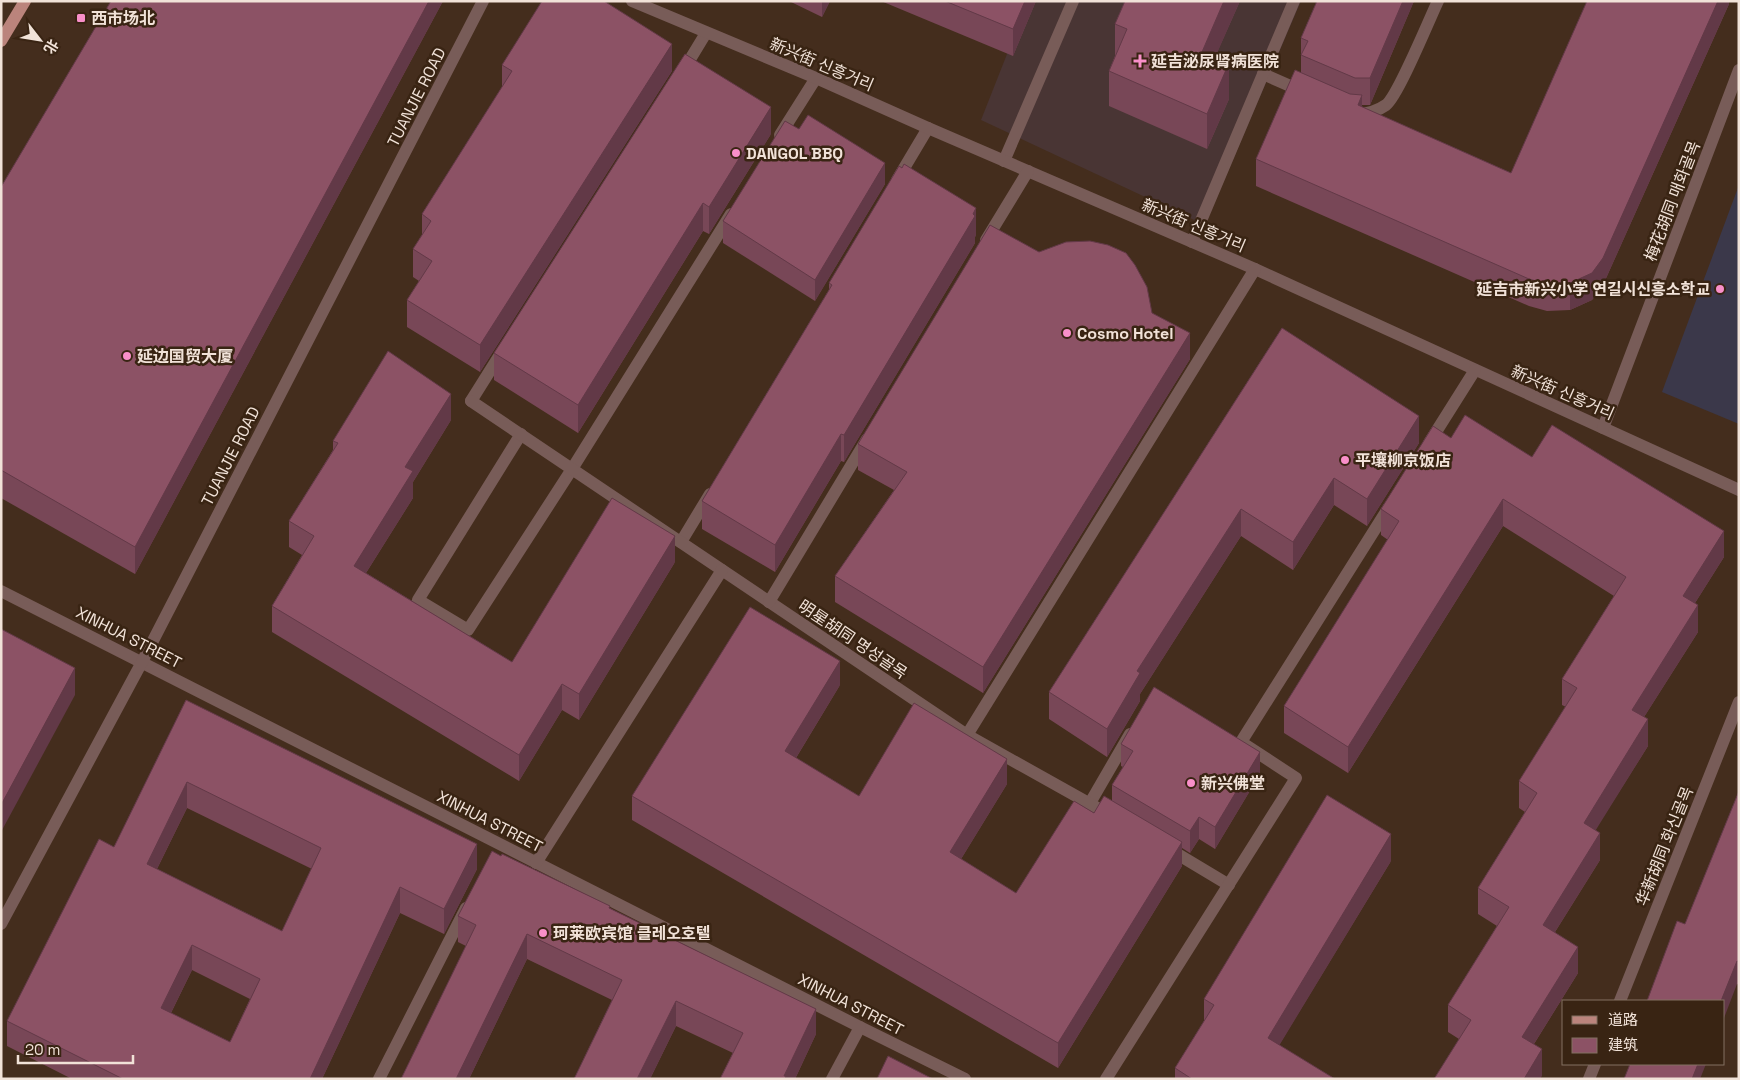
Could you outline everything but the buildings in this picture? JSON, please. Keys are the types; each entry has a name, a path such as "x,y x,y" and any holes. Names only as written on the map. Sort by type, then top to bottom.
{"main road":[{"path":"1,41 25,1"}],"street":[{"name":"TUANJIE ROAD","path":"1,924 142,662 483,1"},
{"name":"新兴街 신흥거리","path":"632,1 816,78 1254,269 1739,490"},
{"path":"1004,161 1073,1"},
{"path":"1192,242 1294,1"},
{"path":"1344,110 1352,114 1370,114 1388,104 1438,1"},
{"path":"674,84 706,33"},
{"name":"梅花胡同 매화골목","path":"1603,428 1739,70"},
{"path":"1264,74 1317,98"},
{"path":"774,145 816,78"},
{"path":"892,188 928,128"},
{"path":"982,247 1028,171"},
{"path":"521,434 418,600 468,630 572,469 738,203"},
{"path":"967,736 1254,269"},
{"name":"明星胡同 명성골목","path":"508,342 471,401 967,736 1122,822"},
{"path":"1422,455 1475,370"},
{"path":"769,602 876,424"},
{"path":"681,542 716,483"},
{"path":"1106,1079 1296,778 1237,740 1396,497"},
{"path":"536,863 722,570"},
{"name":"XINHUA STREET","path":"1,591 142,662 496,848 536,863 965,1079"},
{"name":"华新胡同 화신골목","path":"1620,1000 1739,702"},
{"path":"1090,803 1137,722"},
{"path":"1155,841 1229,885"},
{"path":"379,1079 472,896"},
{"path":"832,1079 860,1027"},
{"path":"1589,1079 1595,1065"}],"shaded area":[{"name":"延吉泌尿肾病医院","path":"1028,1 1301,1 1205,225 981,120"},
{"name":"延吉市新兴小学 연길시신흥소학교","path":"1739,185 1739,424 1662,392"}],"place":[{"name":"西市场北","path":"81,18"},
{"name":"延吉泌尿肾病医院","path":"1140,61"},
{"name":"DANGOL BBQ","path":"736,153"},
{"name":"延吉市新兴小学 연길시신흥소학교","path":"1720,289"},
{"name":"Cosmo Hotel","path":"1067,333"},
{"name":"延边国贸大厦","path":"127,356"},
{"name":"平壤柳京饭店","path":"1345,460"},
{"name":"新兴佛堂","path":"1191,783"},
{"name":"珂莱欧宾馆 클레오호텔","path":"543,933"}]}
